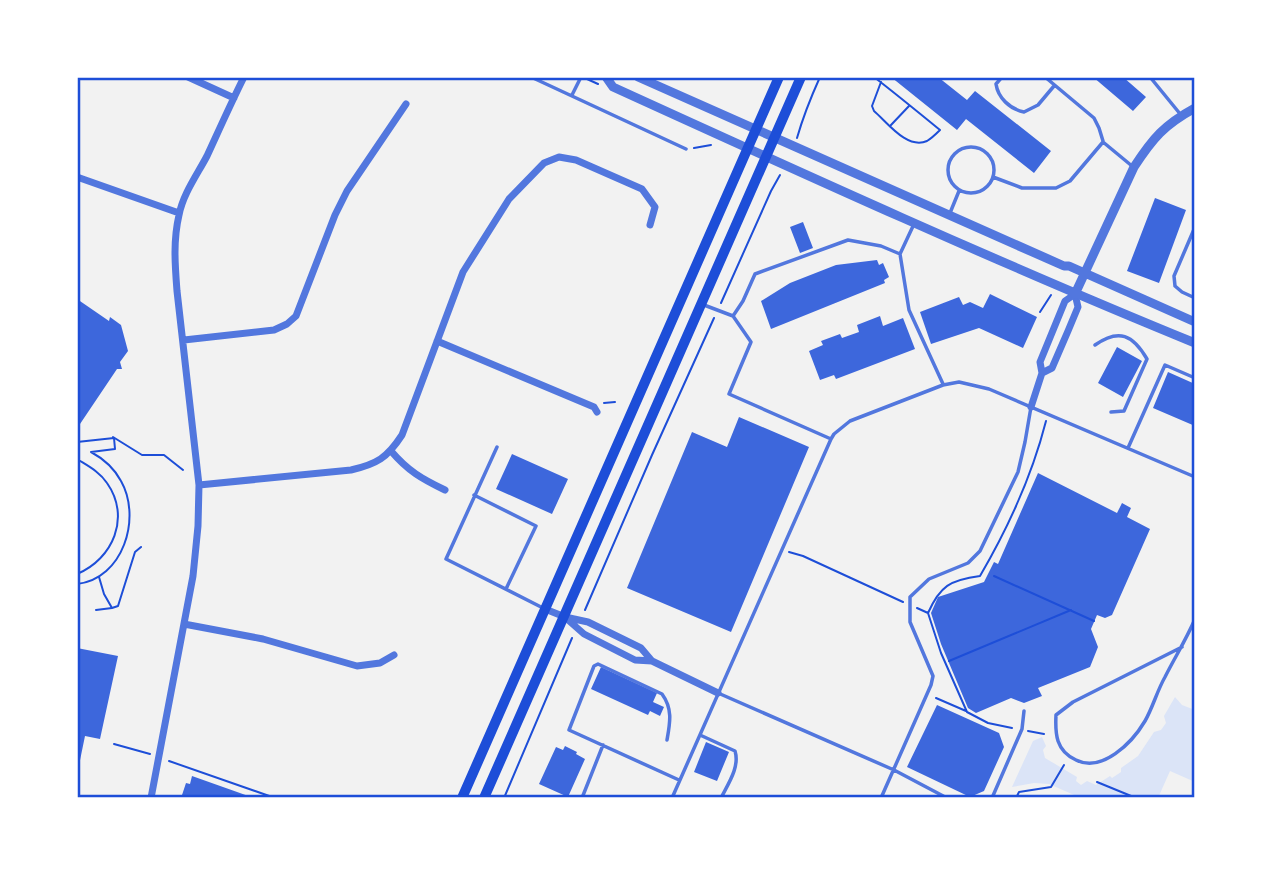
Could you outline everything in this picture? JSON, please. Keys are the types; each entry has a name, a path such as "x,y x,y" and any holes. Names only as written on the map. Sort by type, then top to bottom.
{"main road":[{"path":"462,798 779,77"},
{"path":"484,798 801,77"}],"street":[{"path":"188,77 234,98"},
{"path":"151,798 196,559 199,485 174,264 175,243 179,213 244,77"},
{"path":"607,77 613,87 766,157 1075,294 1195,343"},
{"path":"638,77 1195,322"},
{"path":"184,340 274,330 296,316 347,191 406,104"},
{"path":"1031,407 1042,373 1040,362 1065,301 1075,294 1134,167 1164,128 1195,108"},
{"path":"199,485 351,470 366,466 391,452 402,435 463,272 509,199 544,163 559,157 576,160 642,189 655,207 650,225"},
{"path":"77,177 179,213"},
{"path":"1042,373 1052,368 1068,331 1078,307 1075,294"},
{"path":"437,341 594,407 597,412"},
{"path":"391,452 405,467 445,490"},
{"path":"545,609 588,622 641,649 652,661 718,693"},
{"path":"565,617 584,634 635,660 652,661"},
{"path":"184,624 263,639 357,666 380,663 394,655"}],"lane":[{"path":"531,77 686,149"},
{"path":"572,95 582,77"},
{"path":"1002,77 996,84 997,90 1001,97 1018,111 1024,112 1038,105 1054,86"},
{"path":"1045,77 1094,118 1103,142 1134,167"},
{"path":"1150,77 1181,116"},
{"path":"993,177 1022,188 1056,188 1070,181 1103,142"},
{"path":"974,147 981,150 988,155 994,169 993,177 979,192 965,193 959,190 953,185 947,171 948,163 958,151 974,147"},
{"path":"950,215 959,190"},
{"path":"914,222 900,254 909,310 943,385"},
{"path":"1195,227 1174,276 1175,286 1195,298"},
{"path":"733,316 755,274 779,265 848,240 881,246 900,254"},
{"path":"702,304 733,316 751,342 729,394 831,439"},
{"path":"1096,345 1108,336 1119,335 1140,346 1147,359 1124,411 1111,412"},
{"path":"1128,448 1165,365 1195,378"},
{"path":"671,798 831,439 834,433 850,421 943,385 960,382 976,385 1031,407 1195,477"},
{"path":"881,798 933,676 910,622 910,597 929,579 968,563 981,551 1018,472 1031,407"},
{"path":"497,447 446,559 545,609"},
{"path":"474,495 536,526 506,589"},
{"path":"1182,647 1073,702 1056,715 1055,735 1065,754 1090,765 1110,758 1127,743 1144,722 1164,678 1182,647 1195,619"},
{"path":"667,740 671,713 662,694 598,664 594,666 569,730 679,780"},
{"path":"718,693 894,770 947,798"},
{"path":"992,798 1022,729 1024,711"},
{"path":"700,734 735,751 737,762 721,798"},
{"path":"582,798 603,745"}],"path":[{"path":"798,136 799,127 820,77"},
{"path":"874,77 881,82 940,130 921,143 905,139 872,106 881,82"},
{"path":"891,126 909,105"},
{"path":"686,149 710,145"},
{"path":"724,296 777,180"},
{"path":"1040,312 1053,292"},
{"path":"585,610 710,329"},
{"path":"604,402 615,402"},
{"path":"967,712 941,653 928,613 936,594 960,579 979,576 1005,530 1024,487 1047,414"},
{"path":"77,441 115,437 142,455 164,455 183,470"},
{"path":"77,441 114,438 115,449 91,452 103,458 122,483 130,516 128,532 118,559 99,576 77,584"},
{"path":"77,459 94,468 107,483 116,501 118,520 114,540 104,557 89,569 77,574"},
{"path":"96,610 118,606 135,552 141,547"},
{"path":"782,549 928,613"},
{"path":"99,576 104,594 112,608"},
{"path":"994,576 1094,621"},
{"path":"948,661 1071,610"},
{"path":"504,798 568,646"},
{"path":"927,694 988,723 1044,734"},
{"path":"114,744 144,752"},
{"path":"174,763 275,798"},
{"path":"1016,798 1019,792 1051,787 1064,765"},
{"path":"1097,782 1136,798"}],"shaded area":[{"path":"1175,697 1182,705 1195,710 1195,782 1170,771 1158,798 1081,798 1049,784 1034,783 1012,787 1033,741 1042,737 1046,746 1043,750 1045,758 1077,777 1076,781 1081,785 1087,781 1096,785 1110,776 1112,778 1138,756 1154,732 1161,730 1166,723 1164,716"}],"building":[{"path":"891,77 938,77 967,100 975,91 1051,151 1034,173 966,119 957,130"},
{"path":"1093,77 1123,77 1146,97 1133,111"},
{"path":"1155,198 1186,210 1159,283 1127,271"},
{"path":"803,222 813,248 800,253 790,227"},
{"path":"877,260 879,265 883,263 889,277 884,280 885,283 771,329 761,301 790,283 836,265"},
{"path":"990,294 1037,317 1023,348 979,328 931,344 920,312 959,297 963,305 970,302 983,308"},
{"path":"77,299 109,321 110,317 121,325 128,351 120,362 122,369 117,369 80,424 77,422"},
{"path":"880,316 883,326 903,318 915,349 836,379 834,375 820,380 809,351 823,345 821,341 840,334 842,338 859,332 857,325"},
{"path":"1117,347 1142,361 1123,397 1098,383"},
{"path":"1168,372 1195,384 1195,426 1153,408"},
{"path":"739,417 809,447 731,632 627,588 692,432 727,447"},
{"path":"512,454 568,479 552,514 496,489"},
{"path":"1038,473 1117,513 1122,503 1131,508 1127,517 1150,529 1112,615 1105,618 1097,615 1091,629 1098,647 1090,667 1038,688 1042,696 1024,703 1011,698 976,713 968,708 931,613 938,597 984,582 994,562 998,564"},
{"path":"77,648 118,656 100,739 85,736 78,770"},
{"path":"601,667 657,693 653,702 664,707 660,716 650,711 648,715 591,689"},
{"path":"937,705 999,733 1004,747 984,791 970,797 907,767"},
{"path":"706,742 729,752 717,781 694,772"},
{"path":"565,746 585,759 568,797 539,784 556,747 563,750"},
{"path":"192,776 254,798 181,798 186,783 190,784"}]}
